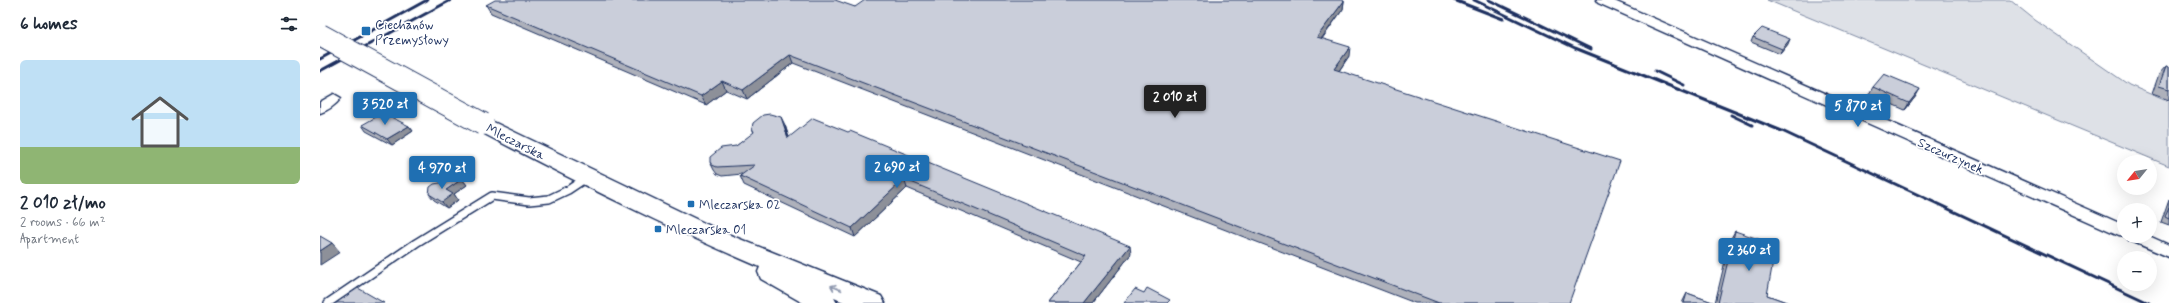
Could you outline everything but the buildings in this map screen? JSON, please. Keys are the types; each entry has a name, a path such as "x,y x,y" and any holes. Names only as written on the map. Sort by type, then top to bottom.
{"main road":[{"name":"Mleczarska","path":"320,35 483,124 587,177 717,239 872,303"},
{"name":"Mleczarska","path":"717,239 824,303"}],"street":[{"name":"Szczurzynek","path":"1602,0 2117,228"},
{"path":"320,109 334,98"},
{"path":"2150,243 2169,251"}],"lane":[{"path":"328,303 416,243 492,196 529,201 549,199 568,190 587,177"}],"shaded area":[{"path":"1767,0 2010,0 2035,20 2129,85 2169,102 2169,166 2157,161 2157,155 2142,155"}],"railway":[{"path":"320,59 427,0"},
{"path":"320,71 451,0"},
{"path":"1454,0 1503,19"},
{"path":"1474,0 1575,48 1782,131 2149,303"},
{"path":"1489,0 1591,49"},
{"path":"1655,71 1684,85"},
{"path":"1731,115 1752,125"}],"place":[{"name":"Ciechanów Przemysłowy","path":"366,31"},
{"name":"Mleczarska 02","path":"691,204"},
{"name":"Mleczarska 01","path":"658,229"}]}
